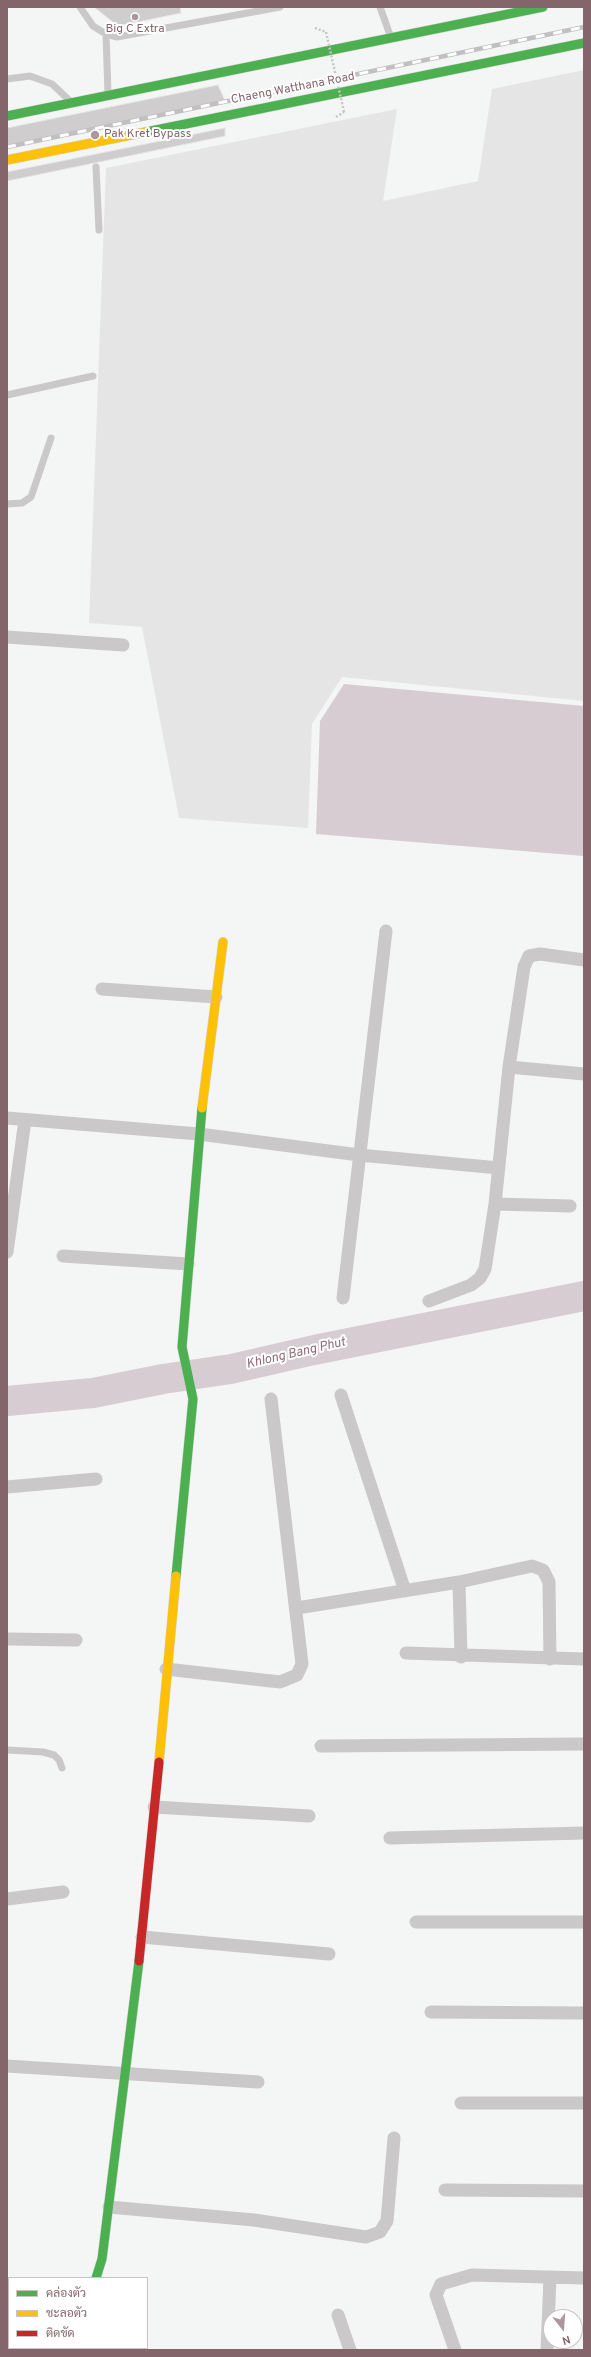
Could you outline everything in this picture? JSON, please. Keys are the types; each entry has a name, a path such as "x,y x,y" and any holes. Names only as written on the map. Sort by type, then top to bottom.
{"street":[{"path":"7,116 391,38 475,17 538,8"},
{"name":"Chaeng Watthana Road","path":"7,160 584,43"},
{"path":"7,637 123,645"},
{"path":"343,1298 386,931"},
{"path":"96,2277 102,2259 109,2207 142,1937 166,1669 193,1399 182,1347 188,1264 199,1134 223,942"},
{"path":"429,1301 471,1285 480,1278 485,1269 495,1204 509,1067 524,967 529,956 540,954 584,960"},
{"path":"102,989 216,997"},
{"path":"509,1067 584,1074"},
{"path":"7,1118 199,1134 359,1155 499,1168"},
{"path":"7,1252 25,1120"},
{"path":"495,1204 570,1206"},
{"path":"63,1256 188,1264"},
{"path":"341,1395 405,1591"},
{"path":"166,1669 280,1682 297,1675 302,1664 297,1608 272,1398"},
{"path":"7,1487 96,1479"},
{"path":"297,1608 459,1582 532,1566 543,1570 549,1582 550,1659"},
{"path":"459,1582 461,1656"},
{"path":"7,1639 76,1640"},
{"path":"406,1654 584,1659"},
{"path":"321,1746 584,1744"},
{"path":"154,1807 310,1816"},
{"path":"390,1838 584,1833"},
{"path":"7,1899 62,1892"},
{"path":"416,1922 584,1922"},
{"path":"142,1937 329,1954"},
{"path":"431,2012 584,2013"},
{"path":"7,2066 258,2082"},
{"path":"461,2103 584,2103"},
{"path":"109,2207 254,2220 366,2237 380,2232 387,2221 394,2138"},
{"path":"445,2190 584,2190"},
{"path":"455,2350 436,2295 441,2284 472,2275 584,2278"},
{"path":"547,2350 550,2277"},
{"path":"338,2315 350,2350"}],"lane":[{"path":"80,7 93,26 106,34 117,37 155,32 280,7"},
{"path":"380,7 391,38"},
{"path":"106,34 108,96"},
{"path":"7,79 30,76 52,84 72,103"},
{"path":"96,167 99,230"},
{"path":"7,395 93,376"},
{"path":"7,504 22,503 31,497 51,438"},
{"path":"7,1750 43,1752 54,1755 59,1760 62,1768"}],"path":[{"path":"315,28 326,32 344,112 336,117"}],"shaded area":[{"path":"584,70 584,701 342,677 312,724 308,828 179,818 142,627 89,623 106,168 397,109 383,201 478,181 492,89"},
{"path":"344,684 584,706 584,856 316,834 320,721"}],"building":[{"name":"Big C Extra","path":"94,7 180,7 181,13 118,26"},
{"path":"218,85 226,103 7,148 7,128"},
{"path":"225,128 225,136 7,181 7,172"}],"waterway":[{"name":"Khlong Bang Phut","path":"7,1401 93,1393 163,1379 231,1369 314,1350 584,1296"}],"railway":[{"path":"7,147 584,27"}],"traffic: fast":[{"path":"7,116 543,7"},
{"path":"146,132 584,43"},
{"path":"176,1576 193,1399 182,1347 202,1108"},
{"path":"96,2277 102,2259 139,1961"}],"traffic: slow":[{"path":"7,160 146,132"},
{"path":"202,1108 223,942"},
{"path":"159,1762 176,1576"}],"traffic: jam":[{"path":"139,1961 159,1762"}],"place":[{"name":"Big C Extra","path":"135,17"},
{"name":"Pak Kret Bypass","path":"95,135"}]}
